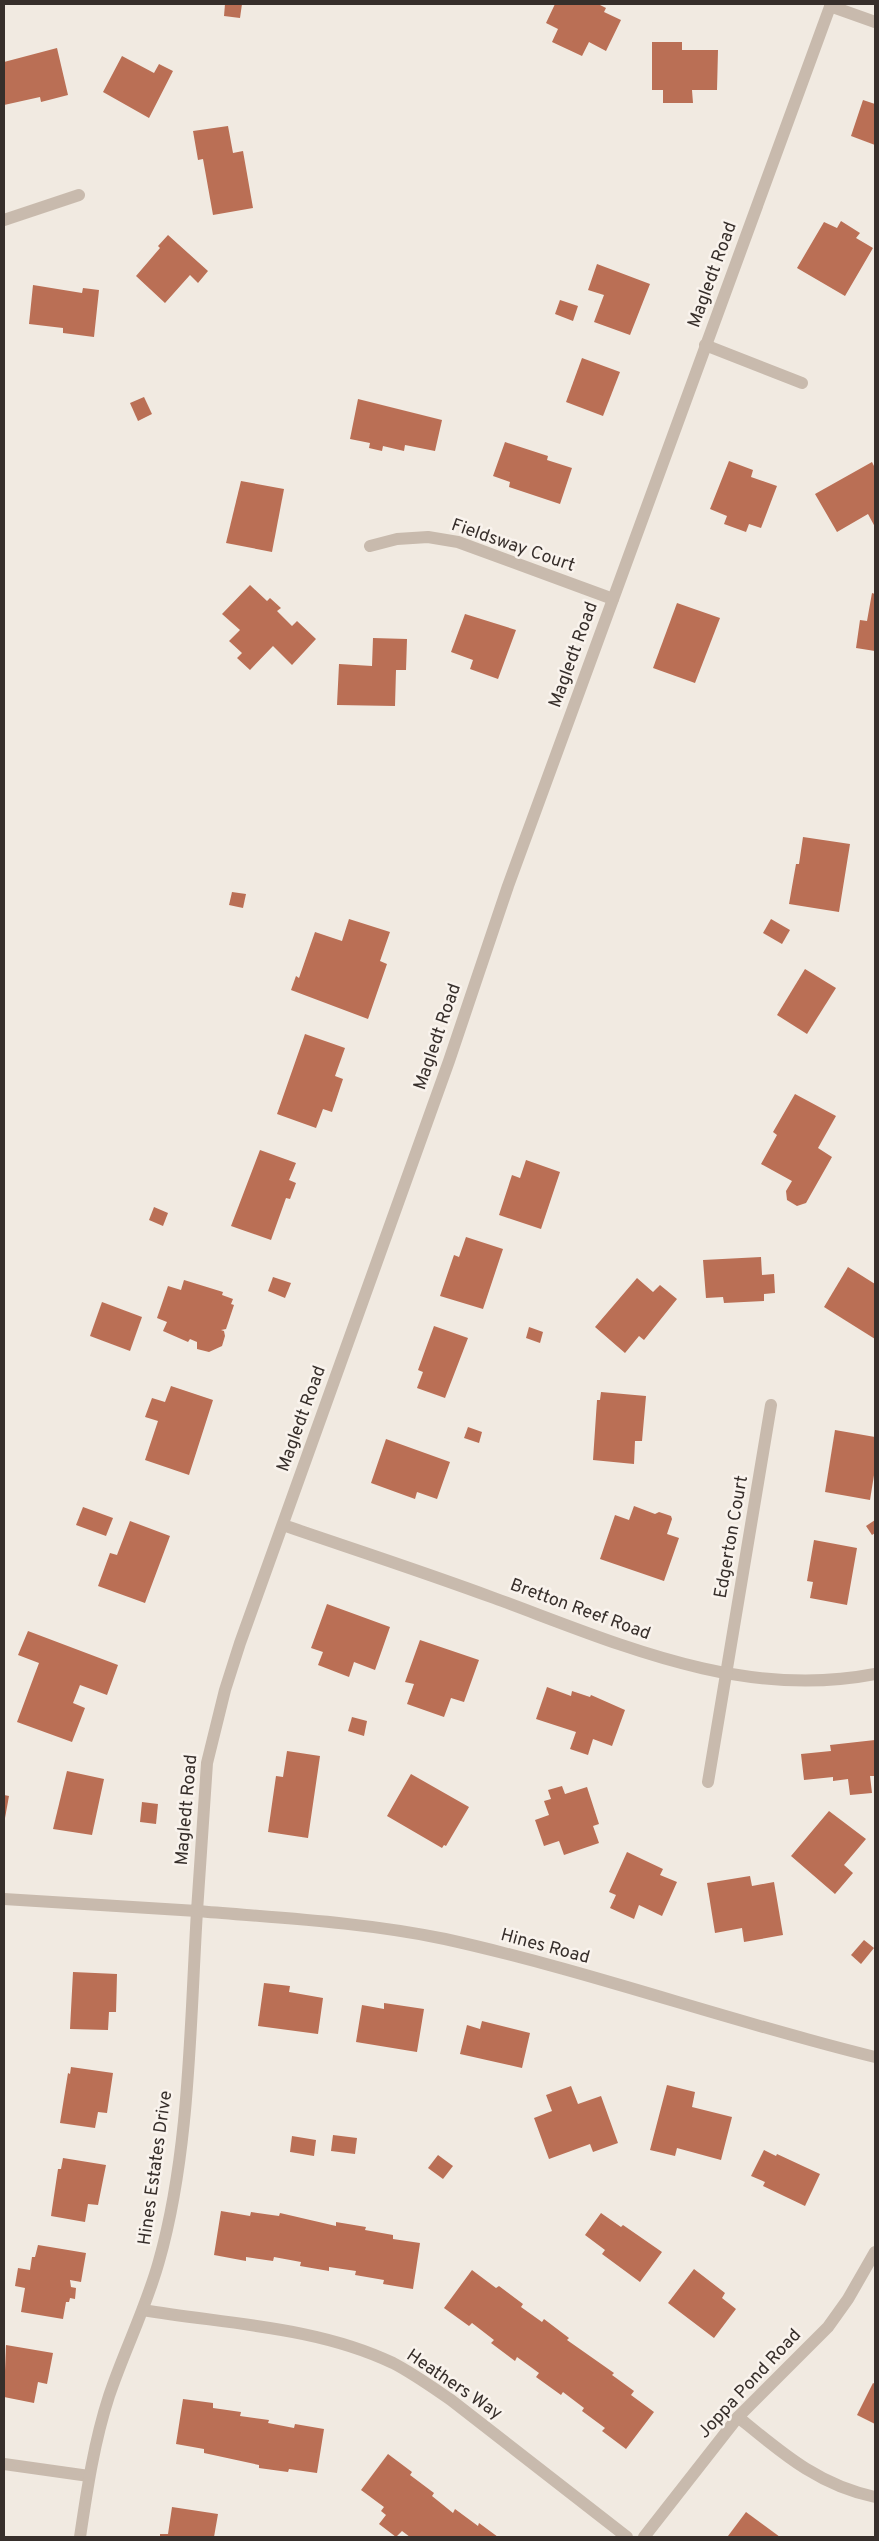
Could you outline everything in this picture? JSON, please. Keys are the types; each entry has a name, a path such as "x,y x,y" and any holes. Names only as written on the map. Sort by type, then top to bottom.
{"street":[{"path":"829,4 875,22"},
{"name":"Magledt Road","path":"197,1911 207,1763 212,1739 240,1643 449,1061 512,876 829,4"},
{"path":"4,220 79,195"},
{"path":"705,345 802,383"},
{"name":"Fieldsway Court","path":"370,546 397,539 428,537 458,542 613,599"},
{"name":"Edgerton Court","path":"708,1782 772,1405"},
{"name":"Bretton Reef Road","path":"283,1525 468,1589 605,1640 680,1663 726,1674 786,1682 844,1680 875,1674"},
{"path":"4,1900 197,1911"},
{"name":"Hines Road","path":"197,1911 342,1923 444,1939 539,1963 746,2023 875,2057"},
{"name":"Hines Estates Drive","path":"80,2537 90,2476 109,2398 143,2310 159,2261 180,2147 197,1911"},
{"name":"Joppa Pond Road","path":"644,2537 738,2417 828,2327 848,2299 875,2252"},
{"name":"Heathers Way","path":"143,2310 266,2328 318,2338 392,2363 422,2379 451,2400 627,2537"},
{"path":"738,2417 800,2467 832,2483 875,2498"},
{"path":"4,2464 90,2476"}],"building":[{"path":"225,4 242,4 240,18 224,16"},
{"path":"555,4 598,4 606,8 604,12 621,20 606,51 589,42 582,56 552,42 558,29 546,23"},
{"path":"652,42 682,42 682,50 718,50 717,90 692,90 693,103 663,103 663,90 652,90"},
{"path":"57,48 68,95 41,102 40,97 4,105 4,62"},
{"path":"122,56 154,73 159,64 173,71 149,118 103,92"},
{"path":"863,100 875,104 875,145 851,136"},
{"path":"228,126 233,153 243,151 253,208 213,215 203,159 198,160 193,131"},
{"path":"841,221 860,233 856,238 873,248 845,296 797,268 824,222 837,228"},
{"path":"168,235 208,271 198,283 190,275 165,303 136,276 160,248 158,246"},
{"path":"597,264 650,284 630,335 594,322 604,295 588,290"},
{"path":"33,285 82,293 83,288 99,290 94,337 63,333 63,328 29,324"},
{"path":"560,300 578,306 573,321 555,314"},
{"path":"582,358 620,372 603,416 566,402"},
{"path":"144,397 152,414 138,421 130,403"},
{"path":"358,399 442,420 435,451 405,445 404,451 383,446 382,451 369,448 370,443 350,439"},
{"path":"505,442 548,456 547,460 572,468 560,504 509,487 510,482 493,476"},
{"path":"729,461 753,470 751,477 777,486 761,528 749,524 746,532 724,524 727,516 710,509"},
{"path":"872,462 875,468 875,527 868,514 837,532 815,494"},
{"path":"241,481 284,489 272,552 226,543"},
{"path":"250,585 267,601 270,598 281,608 277,611 292,626 297,621 316,639 292,665 273,646 250,670 237,658 242,653 229,641 240,630 222,614"},
{"path":"872,593 875,594 875,651 856,648 860,620 867,621"},
{"path":"677,603 720,618 695,683 653,668"},
{"path":"465,614 516,630 498,679 470,669 473,660 451,652"},
{"path":"373,638 407,639 406,670 396,670 395,706 337,705 339,664 372,666"},
{"path":"803,837 850,844 839,912 789,904 796,864 799,864"},
{"path":"232,892 246,894 243,908 229,905"},
{"path":"349,919 390,932 380,961 387,964 368,1019 291,990 296,976 299,978 315,932 342,941"},
{"path":"771,919 790,930 782,944 763,933"},
{"path":"805,969 836,988 807,1034 777,1015"},
{"path":"305,1034 345,1048 335,1076 343,1079 332,1112 323,1109 316,1128 277,1114"},
{"path":"795,1094 836,1116 818,1148 832,1157 806,1203 797,1206 787,1200 786,1191 792,1181 761,1164 777,1135 773,1132"},
{"path":"260,1150 296,1163 289,1180 296,1183 290,1199 286,1198 271,1240 231,1226"},
{"path":"526,1160 560,1172 541,1229 499,1215 512,1175 520,1178"},
{"path":"154,1207 168,1213 163,1226 149,1220"},
{"path":"466,1237 503,1249 483,1309 440,1296 454,1255 459,1257"},
{"path":"761,1257 762,1275 774,1274 775,1293 764,1294 764,1301 724,1303 723,1297 706,1298 703,1260"},
{"path":"848,1267 875,1284 875,1339 824,1307"},
{"path":"273,1277 291,1283 285,1298 268,1291"},
{"path":"637,1278 653,1292 660,1285 677,1299 644,1340 639,1336 625,1353 595,1327"},
{"path":"184,1280 223,1292 222,1295 233,1299 231,1304 234,1305 226,1329 221,1330 224,1331 225,1336 222,1346 209,1352 197,1349 197,1342 190,1339 188,1342 163,1331 167,1322 157,1318 168,1286 181,1290"},
{"path":"102,1302 142,1317 130,1351 90,1336"},
{"path":"434,1326 468,1338 445,1398 417,1388 423,1372 418,1370"},
{"path":"529,1327 543,1332 540,1343 526,1338"},
{"path":"171,1386 213,1400 189,1475 145,1460 158,1421 145,1417 152,1398 165,1402"},
{"path":"601,1392 646,1396 642,1441 635,1441 634,1464 593,1460 597,1400 600,1400"},
{"path":"468,1427 482,1432 479,1443 464,1438"},
{"path":"835,1430 875,1437 875,1469 870,1500 825,1492"},
{"path":"386,1439 450,1462 437,1499 417,1492 415,1499 371,1483"},
{"path":"634,1506 655,1514 659,1512 671,1516 672,1519 667,1534 679,1538 664,1581 600,1559 615,1515 629,1520"},
{"path":"83,1507 113,1518 106,1536 76,1525"},
{"path":"875,1520 875,1533 872,1535 866,1526"},
{"path":"130,1521 170,1536 145,1603 98,1586 110,1553 117,1555"},
{"path":"814,1540 857,1548 847,1605 810,1598 813,1582 807,1581"},
{"path":"327,1604 390,1627 375,1670 354,1662 349,1677 318,1665 323,1652 311,1648"},
{"path":"28,1631 118,1665 107,1695 80,1685 73,1703 85,1708 72,1742 17,1722 39,1663 18,1655"},
{"path":"420,1640 479,1660 464,1702 451,1698 444,1717 407,1704 414,1684 405,1682"},
{"path":"547,1687 571,1696 572,1691 590,1697 591,1695 625,1710 612,1746 593,1739 588,1755 570,1749 576,1732 536,1719"},
{"path":"352,1717 367,1721 364,1736 348,1731"},
{"path":"875,1740 875,1776 870,1776 872,1793 850,1795 848,1779 833,1781 833,1777 804,1780 801,1754 831,1751 830,1745"},
{"path":"287,1751 320,1756 308,1838 268,1832 276,1776 283,1777"},
{"path":"67,1771 104,1779 92,1835 53,1829"},
{"path":"411,1774 469,1807 446,1846 444,1845 442,1848 387,1816"},
{"path":"562,1786 565,1794 587,1787 599,1824 593,1826 599,1843 564,1855 559,1841 544,1846 535,1820 549,1815 544,1801 551,1799 548,1790"},
{"path":"4,1795 9,1796 5,1818 4,1818"},
{"path":"142,1802 158,1804 156,1824 140,1822"},
{"path":"829,1811 866,1839 844,1865 853,1873 835,1894 791,1856"},
{"path":"627,1852 663,1869 660,1875 677,1882 662,1916 639,1905 634,1919 610,1908 616,1895 609,1892"},
{"path":"750,1876 752,1886 774,1882 783,1935 744,1942 742,1928 715,1933 707,1883"},
{"path":"864,1940 874,1948 861,1964 851,1955"},
{"path":"73,1972 117,1974 116,2012 109,2012 108,2030 70,2029"},
{"path":"264,1983 290,1986 289,1992 323,1998 318,2034 258,2026"},
{"path":"384,2003 424,2009 417,2052 356,2042 362,2005 384,2009"},
{"path":"482,2021 530,2033 522,2068 460,2054 467,2025 480,2029"},
{"path":"71,2067 113,2073 107,2113 98,2112 95,2128 60,2123 68,2073 70,2074"},
{"path":"667,2085 695,2092 692,2107 732,2117 721,2160 677,2148 675,2156 650,2150"},
{"path":"571,2086 578,2104 601,2096 618,2143 593,2152 590,2144 549,2159 534,2118 552,2111 546,2095"},
{"path":"333,2135 357,2138 355,2154 331,2151"},
{"path":"292,2136 316,2140 314,2156 290,2152"},
{"path":"764,2150 820,2174 805,2206 763,2186 765,2182 751,2176"},
{"path":"438,2155 453,2166 443,2179 428,2168"},
{"path":"63,2158 106,2165 98,2205 88,2204 85,2222 51,2216 58,2169 61,2169"},
{"path":"221,2211 250,2216 251,2212 279,2216 280,2213 336,2226 336,2222 366,2227 365,2230 393,2235 393,2239 420,2243 413,2289 383,2284 384,2280 355,2275 356,2271 329,2267 329,2271 300,2266 301,2262 274,2257 273,2261 246,2257 246,2261 214,2255"},
{"path":"601,2213 621,2227 623,2225 662,2252 640,2282 602,2254 605,2250 585,2235"},
{"path":"38,2245 86,2253 81,2282 70,2280 71,2287 76,2288 75,2299 70,2298 69,2302 66,2302 63,2319 21,2312 25,2288 15,2286 18,2268 30,2270 32,2257 35,2257"},
{"path":"694,2269 725,2293 722,2298 736,2309 714,2338 668,2303"},
{"path":"472,2270 496,2288 499,2286 523,2304 521,2307 542,2322 544,2319 569,2338 567,2340 614,2373 612,2375 634,2391 631,2395 654,2412 626,2449 602,2431 605,2428 582,2411 584,2408 563,2392 561,2395 536,2377 539,2373 517,2357 515,2361 491,2343 494,2340 472,2323 469,2326 444,2308"},
{"path":"6,2345 53,2353 47,2384 38,2382 34,2403 4,2397"},
{"path":"873,2383 875,2384 875,2424 857,2415"},
{"path":"183,2399 213,2403 213,2408 241,2412 240,2416 269,2420 268,2423 294,2428 295,2424 324,2429 317,2473 289,2469 288,2472 259,2468 259,2465 204,2453 204,2449 176,2444"},
{"path":"388,2454 412,2472 410,2475 434,2493 432,2496 453,2513 455,2509 478,2526 479,2523 498,2537 410,2537 402,2531 396,2537 379,2524 386,2515 381,2511 384,2507 361,2490"},
{"path":"172,2507 218,2514 214,2537 160,2537 160,2534 168,2534"},
{"path":"746,2512 780,2537 728,2536"}]}
